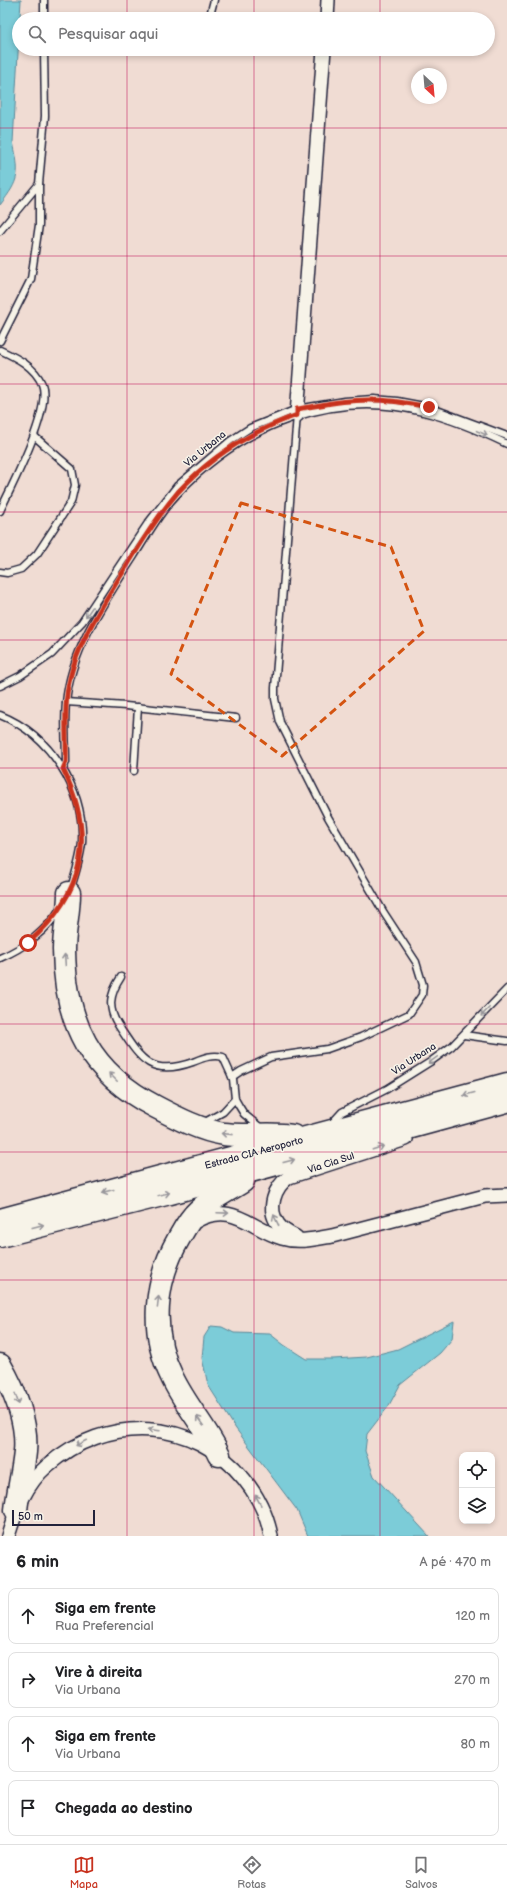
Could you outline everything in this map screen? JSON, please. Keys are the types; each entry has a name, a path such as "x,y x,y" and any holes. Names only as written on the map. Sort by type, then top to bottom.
{"highway":[{"path":"69,893 64,949 68,996 76,1026 95,1058 125,1088 146,1102 197,1126 223,1134 280,1134 316,1136"},
{"name":"Estrada CIA Aeroporto","path":"0,1220 507,1084"},
{"name":"Estrada CIA Aeroporto","path":"0,1236 502,1103"},
{"path":"219,1455 212,1440 181,1395 161,1349 158,1333 157,1305 160,1284 172,1250 186,1225 197,1212 205,1205 263,1167"},
{"path":"0,1364 18,1402 24,1430 25,1452 16,1510"}],"street":[{"path":"327,12 328,0"},
{"path":"297,412 323,56"},
{"name":"Via Cia Sul","path":"307,1240 288,1232 279,1226 274,1217 272,1206 274,1195 284,1180 288,1177 421,1134 454,1115"},
{"path":"186,1225 205,1216 224,1212 243,1219 283,1238 307,1240 332,1236 485,1196 507,1195"},
{"path":"8,1536 16,1510 29,1487 46,1466 67,1450 92,1438 124,1430 144,1429 171,1432 196,1441 219,1455 236,1470 251,1488 262,1508 272,1534"}],"lane":[{"path":"44,0 44,12"},
{"path":"211,12 214,0"},
{"path":"0,341 31,279 39,225 39,184 45,116 44,56"},
{"path":"0,231 39,184"},
{"path":"0,350 20,359 31,369 42,384 44,399 34,436 0,511"},
{"name":"Via Urbana","path":"0,686 20,676 52,654 82,622 148,523 177,486 230,441 250,428 297,412 344,401 374,400 397,401 447,412 507,436"},
{"name":"Via Urbana","path":"63,769 66,762 66,702 77,656 102,605 155,522 179,492 201,471 232,446 297,412 362,404 403,408 444,418 507,444"},
{"path":"232,1077 241,1070 271,1056 327,1049 362,1037 409,1014 422,995 423,985 416,962 384,913 328,817 280,722 277,712 275,688 297,412"},
{"path":"0,572 7,573 21,569 37,554 71,502 75,485 72,469 34,436"},
{"path":"66,702 236,718"},
{"path":"134,772 138,708"},
{"path":"0,715 30,732 48,749 63,769 74,792 80,817 81,849 78,869 69,893 58,912 28,943 0,958"},
{"path":"122,977 114,988 110,1006 114,1019 133,1048 144,1061 153,1066 167,1068 188,1064 216,1055 223,1057 232,1077 235,1099 244,1114 268,1134"},
{"name":"Via Urbana","path":"316,1136 332,1123 342,1112 387,1089 430,1062 464,1035 507,989"},
{"path":"464,1035 507,1042"},
{"path":"197,1126 223,1112 235,1099"}],"highlighted area":[{"path":"241,503 391,547 424,631 282,756 171,674"}],"water":[{"path":"0,0 21,0 20,12 12,12 12,56 18,56 13,142 17,161 17,176 7,196 0,205"},
{"path":"454,1321 452,1339 440,1353 400,1385 388,1407 367,1434 365,1451 374,1476 429,1536 308,1536 297,1510 236,1429 208,1385 202,1358 204,1337 211,1326 222,1327 234,1333 270,1334 306,1359 333,1359 367,1357 398,1349"}],"route":[{"path":"28,943 58,912 69,893 78,869 82,843 80,817 74,792 63,769 66,762 66,702 70,677 77,656 102,605 155,522 179,492 201,471 232,446 260,431 297,415 297,409 344,401 374,400 397,401 429,407"}]}
